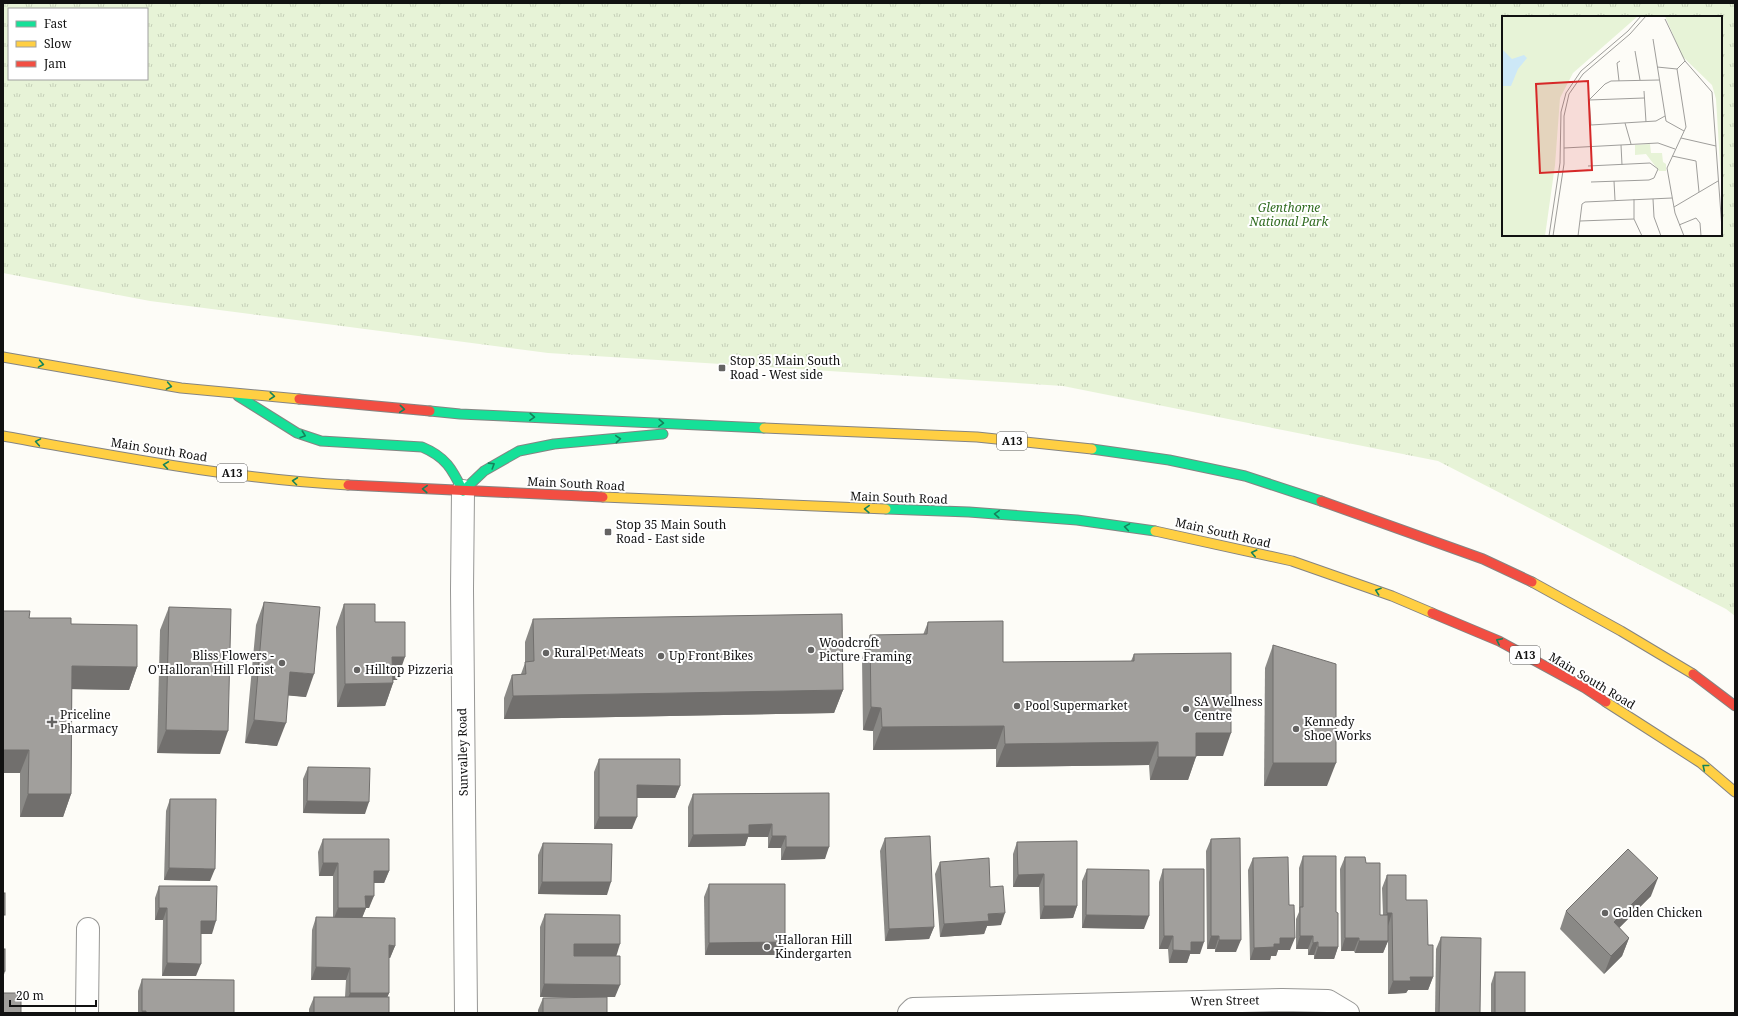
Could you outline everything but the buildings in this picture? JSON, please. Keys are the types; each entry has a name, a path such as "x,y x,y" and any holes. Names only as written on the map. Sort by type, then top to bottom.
{"highway":[{"name":"A13","path":"3,357 182,388 460,414 977,437 1079,447 1169,460 1244,476 1310,496 1483,559 1534,583 1621,631 1693,674 1735,706"},
{"path":"234,393 297,433 322,441 422,447 435,451 447,461 463,491 484,471 513,454 532,448 641,437 716,426"},
{"name":"Main South Road","path":"3,436 161,464 312,483 463,491 969,512 1077,520 1173,534 1292,561 1392,596 1500,641 1584,688 1701,764 1735,792"}],"street":[{"name":"Sunvalley Road","path":"463,491 462,590 466,1013"},
{"path":"87,1013 88,929"},
{"name":"Wren Street","path":"909,1013 913,1009 1282,1000 1328,1001 1348,1013"}],"green space":[{"name":"Glenthorne National Park","path":"3,3 1735,3 1735,616 1726,609 1438,461 1063,386 548,353 150,301 3,273"}],"traffic: fast":[{"path":"238,396 297,433 321,441 422,447 437,455 447,464 452,470 463,491"},
{"path":"430,411 460,414 764,428"},
{"path":"463,491 484,471 519,451 554,444 663,434"},
{"path":"1092,449 1169,460 1245,476 1321,501"},
{"path":"886,509 969,512 1077,520 1155,531"}],"traffic: slow":[{"path":"3,357 181,388 299,399"},
{"path":"764,428 977,437 1092,449"},
{"path":"3,436 175,466 261,478 348,485"},
{"path":"603,497 886,509"},
{"path":"1155,531 1292,561 1392,596 1432,613"},
{"path":"1532,582 1621,631 1693,674"},
{"path":"1606,702 1701,763 1735,792"}],"traffic: jam":[{"path":"299,399 430,411"},
{"path":"348,485 603,497"},
{"path":"1321,501 1483,559 1532,582"},
{"path":"1432,613 1499,641 1585,688 1606,702"},
{"path":"1693,674 1735,706"}],"place":[{"name":"Stop 35 Main South Road - West side","path":"722,368"},
{"name":"Stop 35 Main South Road - East side","path":"608,532"},
{"name":"Woodcroft Picture Framing","path":"811,650"},
{"name":"Rural Pet Meats","path":"546,653"},
{"name":"Up Front Bikes","path":"661,656"},
{"name":"Bliss Flowers - O'Halloran Hill Florist","path":"282,663"},
{"name":"Hilltop Pizzeria","path":"357,670"},
{"name":"Pool Supermarket","path":"1017,706"},
{"name":"SA Wellness Centre","path":"1186,709"},
{"name":"Priceline Pharmacy","path":"52,722"},
{"name":"Kennedy Shoe Works","path":"1296,729"},
{"name":"Golden Chicken","path":"1605,913"},
{"name":"'Halloran Hill Kindergarten","path":"767,947"}]}
